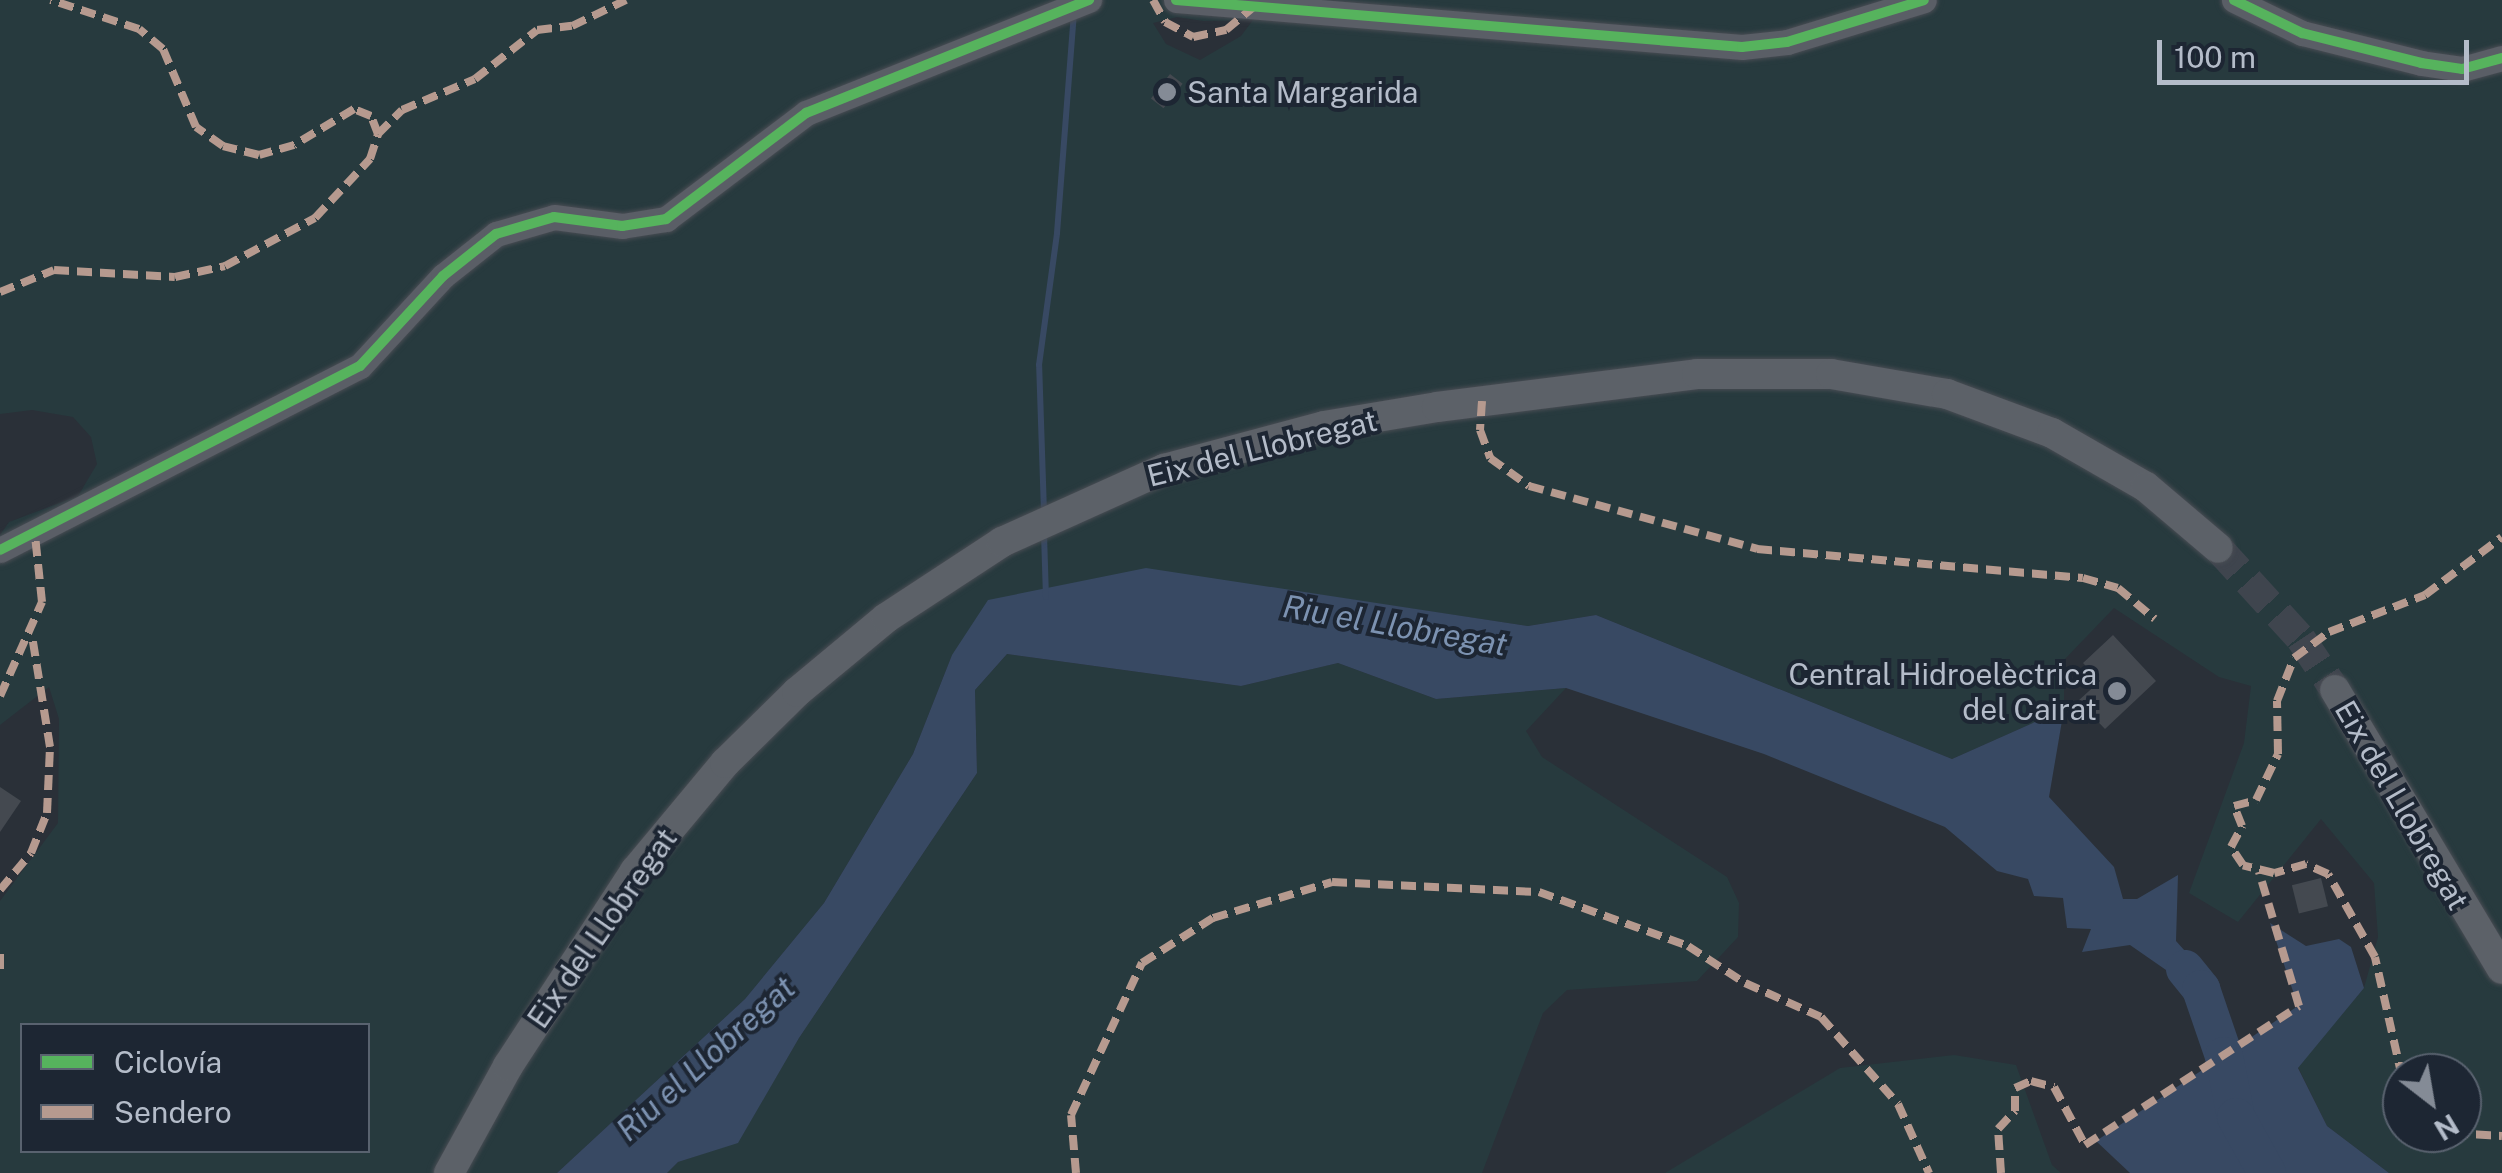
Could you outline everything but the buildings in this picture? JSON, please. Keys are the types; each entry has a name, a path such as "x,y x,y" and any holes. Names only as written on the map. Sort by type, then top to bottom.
{"main road":[{"name":"Eix del Llobregat","path":"449,1173 508,1066 636,871 726,764 846,650 1002,542 1129,482 1292,434 1437,407 1732,372 1879,379 1973,402 2064,438 2146,487 2218,548"},
{"name":"Eix del Llobregat","path":"2334,690 2502,970"}],"street":[{"path":"1176,0 1742,47 1787,42 1924,0"},
{"path":"2234,0 2302,33 2421,64 2462,69 2502,58"},
{"path":"0,550 360,366 443,276 496,234 542,218 622,226 666,219 806,113 1077,3"}],"green space":[{"path":"0,0 2502,0 2502,1173 2389,1173 2327,1126 2298,1067 2364,988 2378,937 2374,883 2321,819 2238,922 2189,893 2244,743 2251,686 2219,677 2114,608 2064,660 2064,709 1952,759 1596,615 1528,626 1294,591 952,655 913,754 824,903 745,999 557,1173 0,1173 0,901 58,823 59,719 49,687 0,725 0,535 9,522 78,496 97,464 91,437 73,417 32,410 0,414","holes":["1177,17 1253,20 1241,36 1200,60 1166,44 1153,23"]},
{"path":"1007,654 1241,686 1338,663 1436,699 1566,688 1526,731 1542,757 1727,877 1739,903 1738,937 1697,981 1567,990 1543,1013 1482,1173 667,1173 678,1162 738,1142 799,1038 977,773 975,690"},
{"path":"1954,1055 2016,1065 2052,1165 2061,1173 1665,1173 1840,1068"}],"water":[{"path":"1146,568 1528,626 1596,615 1952,759 2064,709 2049,797 2114,867 2123,899 2137,899 2178,875 2176,941 2203,971 2214,1008 2201,1017 2179,979 2130,945 2082,952 2091,929 2067,928 2063,898 2034,896 2028,879 1997,871 1945,827 1764,754 1566,688 1436,699 1338,663 1241,686 1007,654 975,690 977,773 799,1038 738,1143 678,1162 667,1173 557,1173 745,999 824,903 913,754 952,655 988,600"},
{"path":"2270,923 2306,946 2339,939 2351,947 2364,988 2298,1068 2327,1126 2389,1173 2130,1173 2096,1141 2298,1006"}],"waterway":[{"path":"1044,512 1039,365 1057,233 1074,11"},
{"path":"1044,534 1046,597"},
{"name":"Riu el Llobregat","path":"2185,969 2201,989 2224,1056 2236,1117 2267,1173"}],"tunnel":[{"path":"2218,548 2301,639 2335,690"}],"marked path":[{"path":"0,292 54,270 175,277 225,266 315,218 370,159 378,134 371,116 354,109 294,145 259,155 223,146 196,127 163,49 139,29 51,0"},
{"path":"378,134 402,110 475,79 537,30 572,26 626,0"},
{"path":"1153,0 1165,22 1193,37 1226,30 1255,6"},
{"path":"1482,401 1480,430 1490,458 1529,486 1757,549 2083,578 2118,588 2155,619"},
{"path":"0,696 42,602 35,535"},
{"path":"2397,1053 2375,957 2328,874 2306,864 2274,873 2243,865 2231,847 2242,826 2234,806 2256,800 2278,754 2277,701 2294,658 2329,632 2425,595 2502,537"},
{"path":"0,890 31,853 47,813 50,747 32,636"},
{"path":"2001,1173 1998,1129 2015,1111 2015,1088 2031,1081 2054,1087 2085,1145 2299,1006 2259,872"},
{"path":"1076,1173 1071,1115 1142,963 1213,918 1332,882 1539,892 1688,946 1745,983 1821,1017 1898,1104 1929,1173"},
{"path":"0,954 0,973"},
{"path":"2482,1135 2502,1136"}],"cycle path":[{"path":"0,550 360,366 443,276 496,234 554,217 622,226 666,219 806,113 1089,0"},
{"path":"1176,0 1742,47 1787,42 1924,0"},
{"path":"2234,0 2302,33 2421,63 2462,69 2502,58"}],"place":[{"name":"Santa Margarida","path":"1167,92"},
{"name":"Central Hidroelèctrica del Cairat","path":"2117,691"}]}
